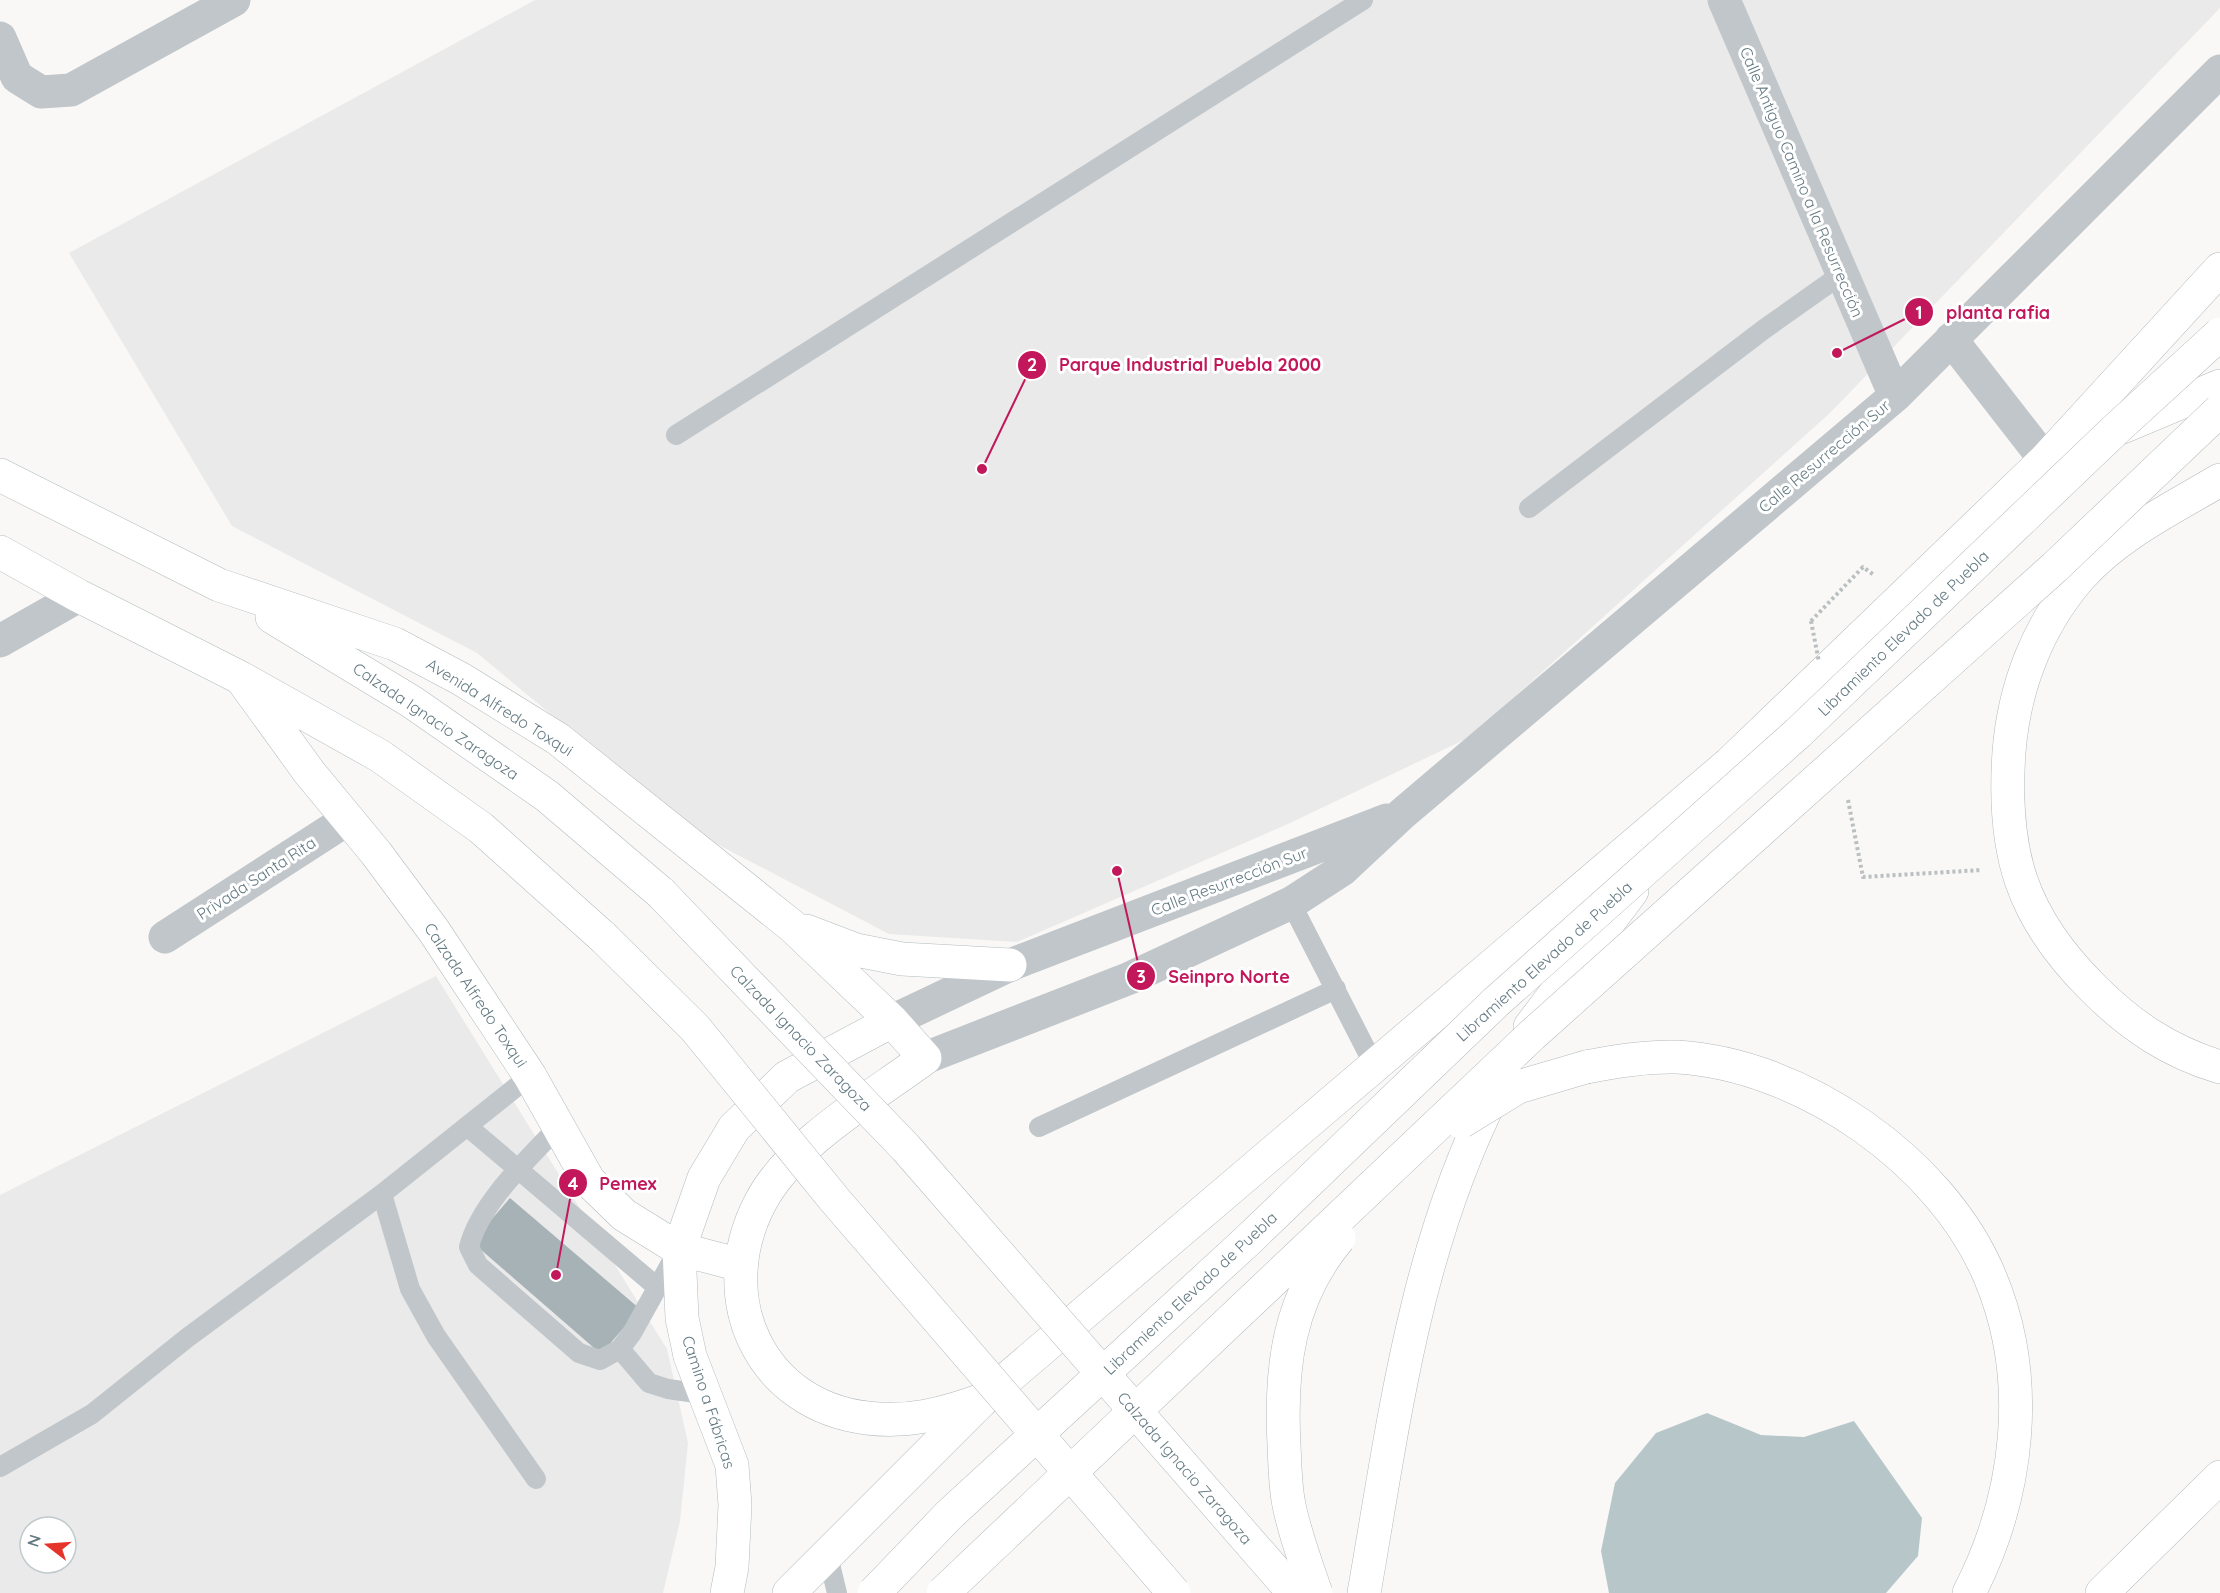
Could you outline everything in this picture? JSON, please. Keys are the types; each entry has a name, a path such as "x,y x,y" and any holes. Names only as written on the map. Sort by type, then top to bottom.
{"main road":[{"path":"789,1593 982,1400 1730,763 2045,460 2220,269"},
{"name":"Libramiento Elevado de Puebla","path":"874,1593 949,1515 1246,1242 1496,1002 1798,733 2115,430 2220,334"},
{"path":"2045,460 2220,386"},
{"path":"943,1593 1532,1035 2055,567 2220,410"},
{"name":"Avenida Alfredo Toxqui","path":"0,475 219,585 395,644 461,679 558,739 792,926 926,1058"},
{"path":"2220,480 2107,550 2078,579 2054,611 2034,647 2020,685 2011,726 2006,798 2008,830 2017,868 2036,917 2052,942 2077,973 2140,1030 2169,1047 2220,1067"},
{"path":"0,552 79,596 241,678 380,756 482,828 603,937 695,1028 834,1199 1174,1593"},
{"name":"Calzada Ignacio Zaragoza","path":"219,585 412,702 499,762 547,796 661,893 906,1148 1294,1593"},
{"name":"Calzada Alfredo Toxqui","path":"241,678 309,772 434,931 530,1076 589,1181 624,1215 679,1249 741,1265"},
{"path":"1364,1593 1412,1323 1422,1282 1457,1172 1481,1119 1535,1019 1730,763"},
{"path":"792,926 856,950 902,959 1010,965"},
{"name":"Camino a Fábricas","path":"727,1593 732,1568 735,1505 732,1465 690,1356 682,1318 679,1249 704,1178 734,1128 788,1077 892,1022"},
{"path":"1316,1593 1288,1504 1282,1425 1283,1378 1292,1323 1322,1258 1379,1193 1425,1148 1470,1114 1518,1087 1586,1067 1623,1060 1677,1057 1733,1067 1768,1078 1803,1091 1844,1112 1880,1138 1913,1168 1942,1200 1968,1237 1989,1275 2001,1308 2014,1378 2013,1457 2006,1497 1995,1535 1969,1593"},
{"path":"926,1058 791,1160 760,1203 749,1228 739,1282 742,1302 758,1348 784,1381 811,1402 866,1418 895,1420 945,1413 982,1400"},
{"path":"2102,1593 2220,1478"}],"street":[{"path":"0,38 16,77 41,92 71,90 234,0"},
{"name":"Calle Antiguo Camino a la Resurrección","path":"1724,0 1895,396"},
{"name":"Calle Resurrección Sur","path":"926,1058 1130,978 1291,903 1342,870 1402,814 1895,396 2220,71"},
{"path":"1951,339 2045,460"},
{"path":"0,641 79,596"},
{"name":"Calle Resurrección Sur","path":"892,1022 1010,965 1402,814"},
{"name":"Privada Santa Rita","path":"165,937 348,819"}],"lane":[{"path":"676,435 1363,0"},
{"path":"1529,508 1763,330 1842,274"},
{"path":"1291,903 1375,1067"},
{"path":"1039,1127 1336,989"},
{"path":"0,1467 92,1414 188,1338 382,1194 530,1076"},
{"path":"466,1126 657,1287"},
{"path":"559,1126 517,1171 474,1228 470,1247 478,1265 579,1353 600,1360 620,1349 679,1249"},
{"path":"382,1194 392,1236 410,1289 436,1336 536,1479"},
{"path":"620,1349 649,1383 668,1389 703,1394"},
{"path":"828,1556 837,1593"}],"path":[{"path":"1811,621 1863,567"},
{"path":"1848,800 1863,877 2017,868"}],"shaded area":[{"path":"535,0 2220,0 2220,8 1831,412 1470,737 1288,824 1017,942 889,934 692,831 477,653 232,526 69,253"},
{"path":"436,976 667,1349 688,1443 680,1521 663,1593 0,1593 0,1195"},
{"path":"1707,1413 1761,1435 1804,1437 1854,1421 1922,1518 1918,1556 1886,1593 1609,1593 1601,1551 1615,1483 1656,1433"}],"building":[{"path":"510,1198 640,1309 601,1354 472,1242"}],"place":[{"name":"planta rafia","path":"1837,353"},
{"name":"Parque Industrial Puebla 2000","path":"982,469"},
{"name":"Seinpro Norte","path":"1117,871"},
{"name":"Pemex","path":"556,1275"}]}
